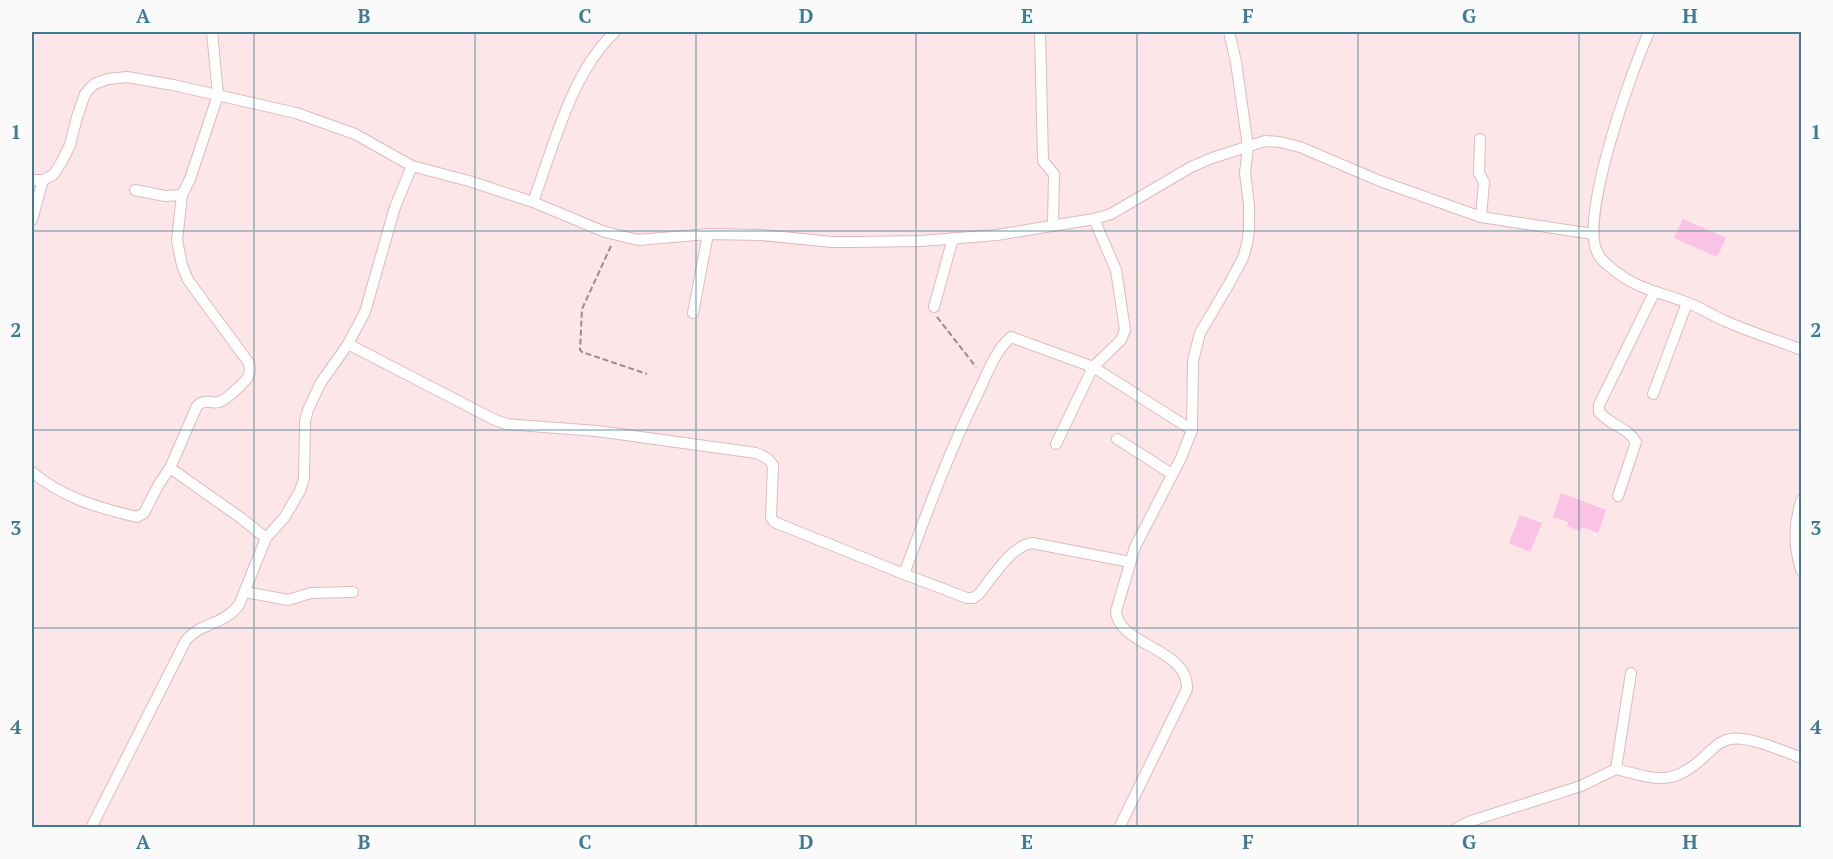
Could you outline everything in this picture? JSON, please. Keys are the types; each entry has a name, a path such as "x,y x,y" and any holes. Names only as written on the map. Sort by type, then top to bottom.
{"street":[{"path":"32,472 41,480 94,507 137,517 144,513 170,468 197,406 204,401 224,400 248,378 249,363 188,280 177,240 182,195 190,179 218,95 212,32"},
{"path":"533,202 570,102 589,62 615,32"},
{"path":"1040,32 1043,161 1054,174 1053,225"},
{"path":"1119,828 1185,697 1188,682 1171,659 1124,628 1117,618 1119,600 1130,562 1143,530 1192,430 1193,361 1200,333 1243,258 1247,244 1249,205 1245,173 1248,147 1236,62 1229,32"},
{"path":"1649,32 1634,65 1617,114 1594,215 1593,234 1597,254 1622,277 1654,293 1687,303 1725,321 1802,350"},
{"path":"32,180 43,180 53,175 61,163 70,146 85,94 94,84 108,79 127,77 276,107 339,127 412,166 469,181 533,202 584,224 638,240 708,234 761,235 832,242 997,235 1094,219 1127,206 1149,190 1191,167 1265,141 1300,147 1380,182 1481,217 1593,234"},
{"path":"1480,139 1479,173 1484,182 1481,217"},
{"path":"91,828 186,640 193,632 224,620 232,614 245,592 266,538 284,518 300,491 304,478 305,421 308,410 332,365 348,344 365,312 395,207 412,166"},
{"path":"32,220 43,180"},
{"path":"135,190 165,196 182,195"},
{"path":"1056,444 1093,367 1121,340 1125,330 1116,270 1094,219"},
{"path":"693,313 708,234"},
{"path":"934,307 953,238"},
{"path":"1618,496 1636,442 1625,428 1599,412 1599,405 1654,293"},
{"path":"1653,394 1687,303"},
{"path":"904,574 940,476 984,379 1003,344 1011,337 1093,367 1192,430"},
{"path":"348,344 506,424 597,431 756,453 769,459 773,465 771,517 774,522 967,598 973,598 979,594 1015,550 1025,544 1032,543 1130,562"},
{"path":"1117,440 1172,474"},
{"path":"170,468 266,538"},
{"path":"1802,499 1795,523 1794,540 1802,572"},
{"path":"245,592 288,600 311,593 353,592"},
{"path":"1616,769 1631,673"},
{"path":"1457,828 1471,821 1581,786 1616,769 1648,777 1667,779 1678,776 1723,740 1734,738 1746,740 1802,758"}],"path":[{"path":"616,235 582,309 580,350 647,374"},
{"path":"934,307 936,316 984,379"}],"building":[{"path":"1683,219 1726,238 1717,257 1674,238"},
{"path":"1561,493 1606,510 1598,533 1582,527 1580,531 1567,526 1568,522 1553,517"},
{"path":"1520,515 1542,523 1530,552 1509,543"}]}
